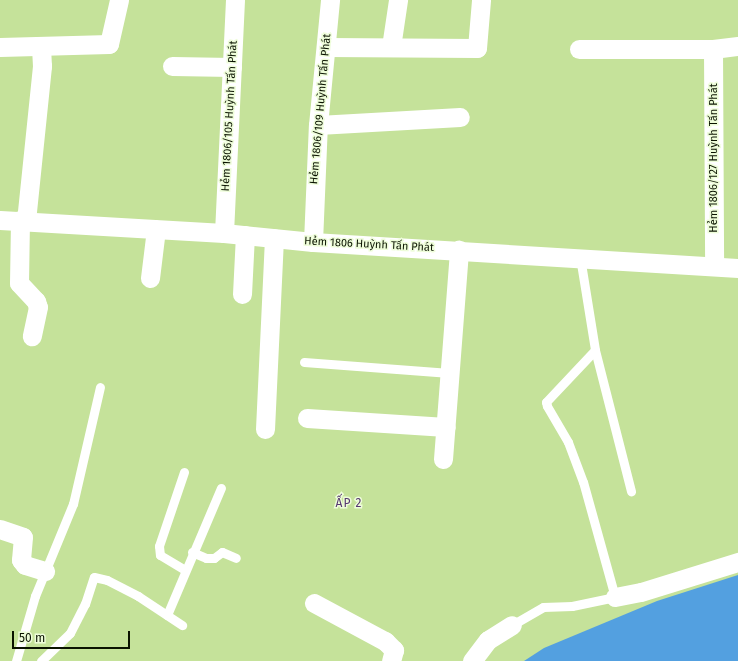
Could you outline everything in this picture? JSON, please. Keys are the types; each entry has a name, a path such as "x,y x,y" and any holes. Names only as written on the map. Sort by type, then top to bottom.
{"street":[{"path":"0,47 109,44 119,0"},
{"name":"Hẻm 1806/105 Huỳnh Tấn Phát","path":"224,233 235,0"},
{"name":"Hẻm 1806/109 Huỳnh Tấn Phát","path":"313,242 318,125 327,47 330,0"},
{"path":"391,47 398,0"},
{"path":"327,47 477,48 481,0"},
{"path":"579,49 713,49 738,46"},
{"path":"32,336 38,307 36,301 19,283 23,221 42,66 41,47"},
{"name":"Hẻm 1806/127 Huỳnh Tấn Phát","path":"713,49 714,266"},
{"path":"172,66 232,67"},
{"path":"318,125 460,117"},
{"name":"Hẻm 1806 Huỳnh Tấn Phát","path":"0,220 224,233 313,242 738,268"},
{"path":"150,278 156,229"},
{"path":"242,294 245,235"},
{"path":"265,429 274,238"},
{"path":"443,459 458,250"},
{"path":"307,418 446,427"},
{"path":"0,529 24,536 22,560 25,565 45,571"},
{"path":"615,597 641,592 738,562"},
{"path":"314,603 385,641 394,650 392,661"},
{"path":"472,661 488,640 512,625"}],"lane":[{"path":"580,258 595,350 631,491"},
{"path":"512,625 542,607 572,606 615,597 583,482 568,442 546,402 595,350"},
{"path":"304,362 450,373"},
{"path":"16,661 35,596 73,504 100,387"},
{"path":"184,472 159,546 160,555 185,570"},
{"path":"167,615 192,552 222,488"},
{"path":"192,552 206,558 214,558 222,552 236,558"},
{"path":"41,661 70,633 84,604 94,577 107,580 132,593 182,625"}],"water":[{"path":"738,575 738,661 524,661 544,648 657,601"}],"district":[{"name":"ẤP 2","path":"349,504"}]}
